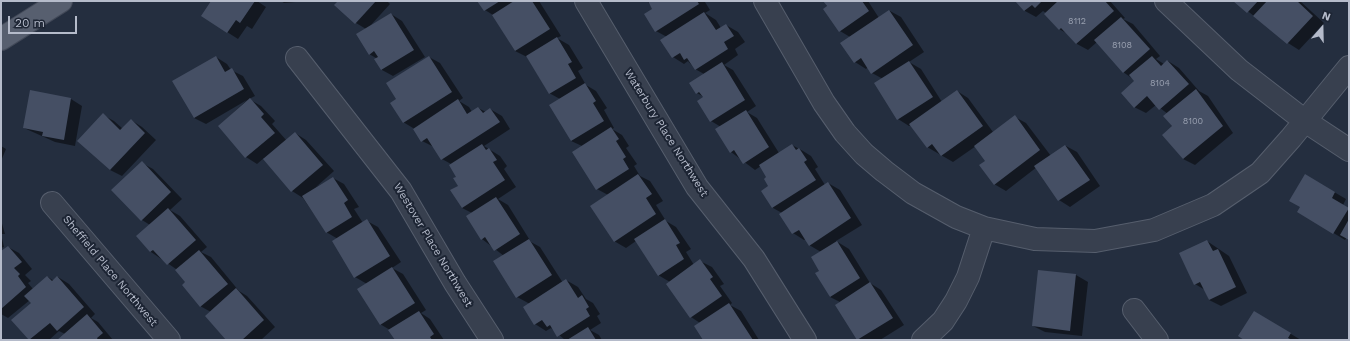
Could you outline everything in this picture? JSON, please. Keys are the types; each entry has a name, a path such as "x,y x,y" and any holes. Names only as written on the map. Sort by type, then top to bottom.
{"main road":[{"path":"1,39 61,1"}],"street":[{"name":"Waterbury Place Northwest","path":"586,1 697,187 754,259 805,340"},
{"path":"765,1 824,103 845,133 864,154 913,193 956,217 984,228 1035,239 1095,241 1154,230 1213,205 1260,173 1349,67"},
{"path":"1166,1 1239,70 1305,121 1349,150"},
{"name":"Westover Place Northwest","path":"297,58 401,190 454,283 492,340"},
{"name":"Sheffield Place Northwest","path":"52,203 169,340"},
{"path":"922,340 943,321 956,301 968,277 984,228"},
{"path":"1134,310 1157,340"}],"building":[{"path":"211,1 255,1 240,23 236,20 227,33 201,16"},
{"path":"338,1 376,1 355,24 334,5"},
{"path":"477,1 500,1 484,11"},
{"path":"514,1 532,1 550,29 515,51 492,15"},
{"path":"648,1 697,1 699,4 655,32 644,14 652,9"},
{"path":"823,1 862,1 869,11 839,32 823,9 827,6"},
{"path":"1015,1 1042,1 1035,8 1032,5 1024,11"},
{"path":"1058,1 1105,1 1114,11 1076,44 1061,28 1059,30 1044,14"},
{"path":"1233,1 1258,1 1247,13"},
{"path":"1267,1 1297,1 1313,16 1287,44 1253,16"},
{"path":"889,10 913,45 871,74 861,58 854,63 840,43"},
{"path":"704,12 716,30 726,24 734,36 724,42 728,49 695,70 687,58 684,60 680,53 672,58 660,40"},
{"path":"391,13 414,50 381,70 374,59 378,57 374,51 369,55 356,34"},
{"path":"1121,17 1150,49 1123,73 1094,40"},
{"path":"557,37 572,62 568,64 576,78 549,94 526,56"},
{"path":"216,56 225,72 232,68 244,89 194,118 172,81"},
{"path":"429,56 452,92 403,123 390,103 396,99 386,83"},
{"path":"1152,56 1161,66 1167,60 1189,84 1159,110 1147,96 1134,108 1121,93 1134,81 1129,75"},
{"path":"909,61 933,97 897,120 874,83"},
{"path":"722,62 745,100 710,122 697,101 703,97 699,92 696,94 689,83"},
{"path":"585,83 596,101 593,103 604,121 571,141 549,105"},
{"path":"1196,89 1223,126 1183,159 1162,135 1172,126 1163,116"},
{"path":"30,90 71,98 64,140 42,136 43,132 23,128"},
{"path":"957,90 983,126 941,156 932,144 927,148 909,124"},
{"path":"250,98 264,114 261,117 275,133 245,158 218,126"},
{"path":"458,99 467,114 478,107 483,113 490,108 500,122 441,160 427,138 421,142 413,129"},
{"path":"746,110 769,147 743,164 734,150 730,153 715,129"},
{"path":"103,113 120,130 131,119 145,133 110,170 77,141"},
{"path":"1015,115 1040,150 994,185 979,165 985,161 974,146"},
{"path":"611,127 619,139 616,141 626,157 623,159 629,169 596,190 572,152"},
{"path":"295,132 323,165 291,192 263,159"},
{"path":"482,144 486,150 489,148 497,160 493,162 505,180 462,208 450,190 458,186 453,178 456,177 449,165"},
{"path":"792,144 796,150 799,148 807,160 804,162 816,180 772,208 761,191 768,186 764,179 766,177 759,165"},
{"path":"1065,145 1090,180 1058,201 1034,166"},
{"path":"142,161 171,192 141,221 111,190"},
{"path":"638,174 652,194 646,198 656,214 614,242 590,206"},
{"path":"1305,174 1335,192 1332,198 1349,208 1333,234 1297,212 1300,207 1289,201"},
{"path":"333,177 348,200 344,203 352,217 326,233 302,196"},
{"path":"828,182 851,218 809,246 799,230 792,234 779,214"},
{"path":"496,197 520,234 494,251 485,237 481,240 466,216"},
{"path":"168,208 196,240 167,265 153,250 150,252 136,236"},
{"path":"367,219 390,256 354,278 332,241"},
{"path":"665,219 680,243 676,245 684,259 658,276 634,239"},
{"path":"1349,219 1349,240 1340,235"},
{"path":"529,239 552,275 516,298 493,261"},
{"path":"1207,240 1213,251 1218,249 1236,287 1209,300 1200,282 1194,285 1179,253"},
{"path":"837,241 860,278 830,297 815,273 819,271 811,257"},
{"path":"8,246 22,262 14,268 20,274 18,276 26,287 1,309 1,251"},
{"path":"199,250 228,284 200,307 182,285 185,282 175,270"},
{"path":"700,259 713,277 710,279 722,296 690,318 666,284"},
{"path":"392,267 415,303 380,325 357,289"},
{"path":"1038,270 1076,274 1070,331 1032,326"},
{"path":"47,276 52,281 57,276 84,307 57,331 50,323 29,340 11,320 31,303 24,296"},
{"path":"566,279 578,298 582,295 589,307 586,309 590,316 557,337 550,325 547,327 542,320 534,325 523,307"},
{"path":"870,282 893,318 857,340 835,305"},
{"path":"236,288 264,320 242,340 226,340 205,316"},
{"path":"729,303 753,340 703,340 694,326"},
{"path":"419,311 434,334 430,337 432,340 395,340 388,330"},
{"path":"1254,311 1291,333 1288,338 1292,340 1244,340 1238,336"},
{"path":"87,314 103,333 97,338 98,340 57,340"},
{"path":"588,327 596,340 567,340"}]}
